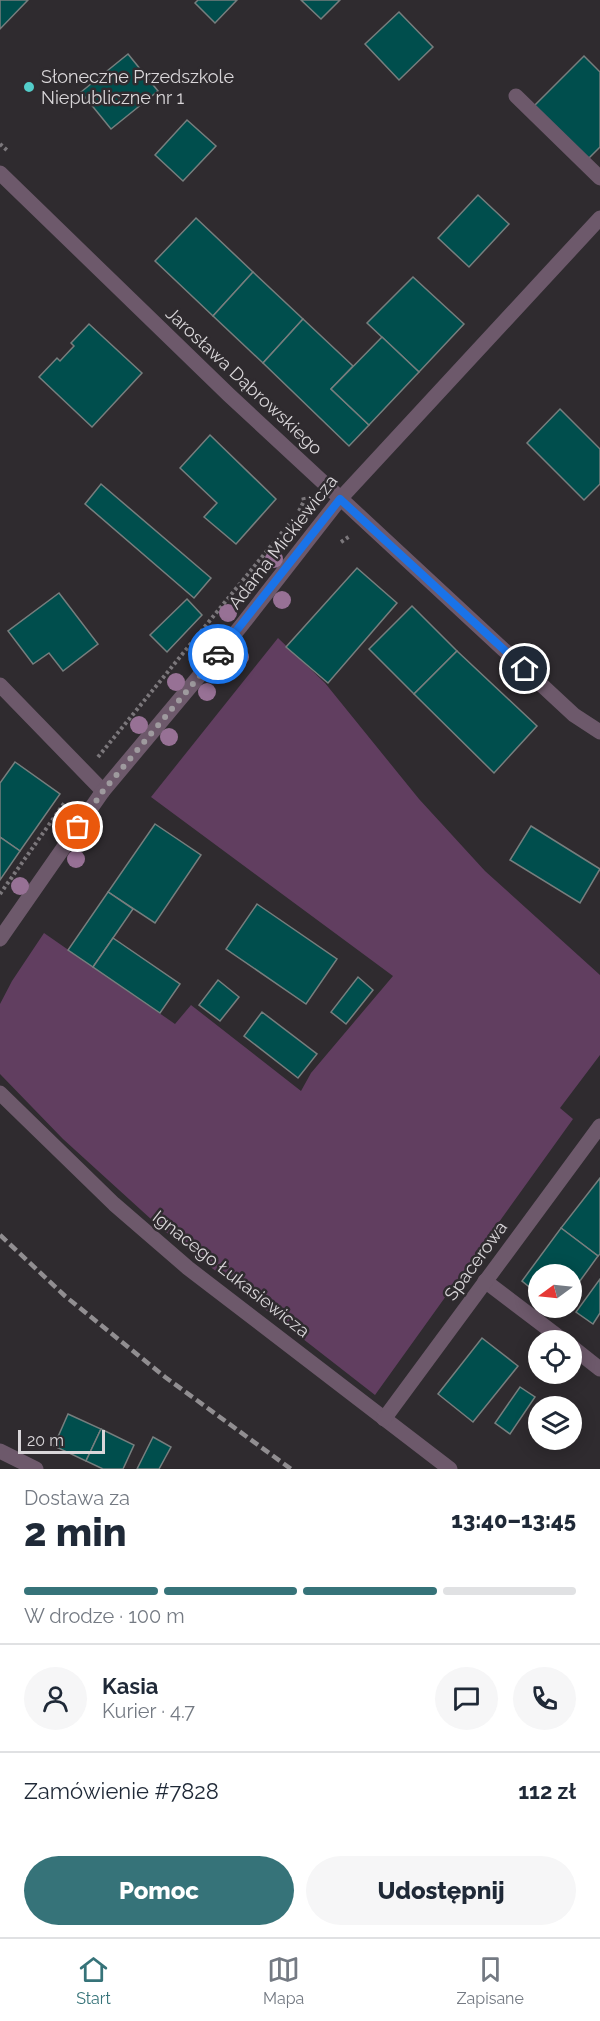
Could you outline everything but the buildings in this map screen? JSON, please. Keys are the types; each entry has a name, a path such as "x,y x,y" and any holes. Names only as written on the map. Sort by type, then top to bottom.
{"street":[{"path":"516,96 600,178"},
{"name":"Jarosława Dąbrowskiego","path":"0,172 229,395 340,499 574,715 600,732"},
{"name":"Adama Mickiewicza","path":"0,939 103,791 241,626 340,499 600,218"},
{"path":"0,685 103,791"},
{"name":"Ignacego Łukasiewicza","path":"0,1093 114,1204 188,1268 450,1469"},
{"name":"Spacerowa","path":"384,1419 600,1126"},
{"path":"485,1281 550,1330"},
{"path":"582,1355 600,1369"},
{"path":"0,1451 36,1469"}],"path":[{"path":"296,515 304,501 300,490"},
{"path":"92,757 95,759 98,757 131,718 291,521"},
{"path":"0,894 71,794"}],"shaded area":[{"path":"278,638 325,683 419,799 485,871 600,975 600,1055 560,1108 573,1119 375,1395 163,1230 63,1139 0,1074 0,1004 12,981 44,933 175,1024 191,1005 301,1091 311,1073 393,976 151,797"}],"railway":[{"path":"0,1235 65,1296 165,1377 291,1469"}],"way so far":[{"path":"78,827 103,791 218,654"}],"place":[{"name":"Słoneczne Przedszkole Niepubliczne nr 1","path":"29,87"}],"route":[{"path":"218,654 340,499 525,669"}]}
